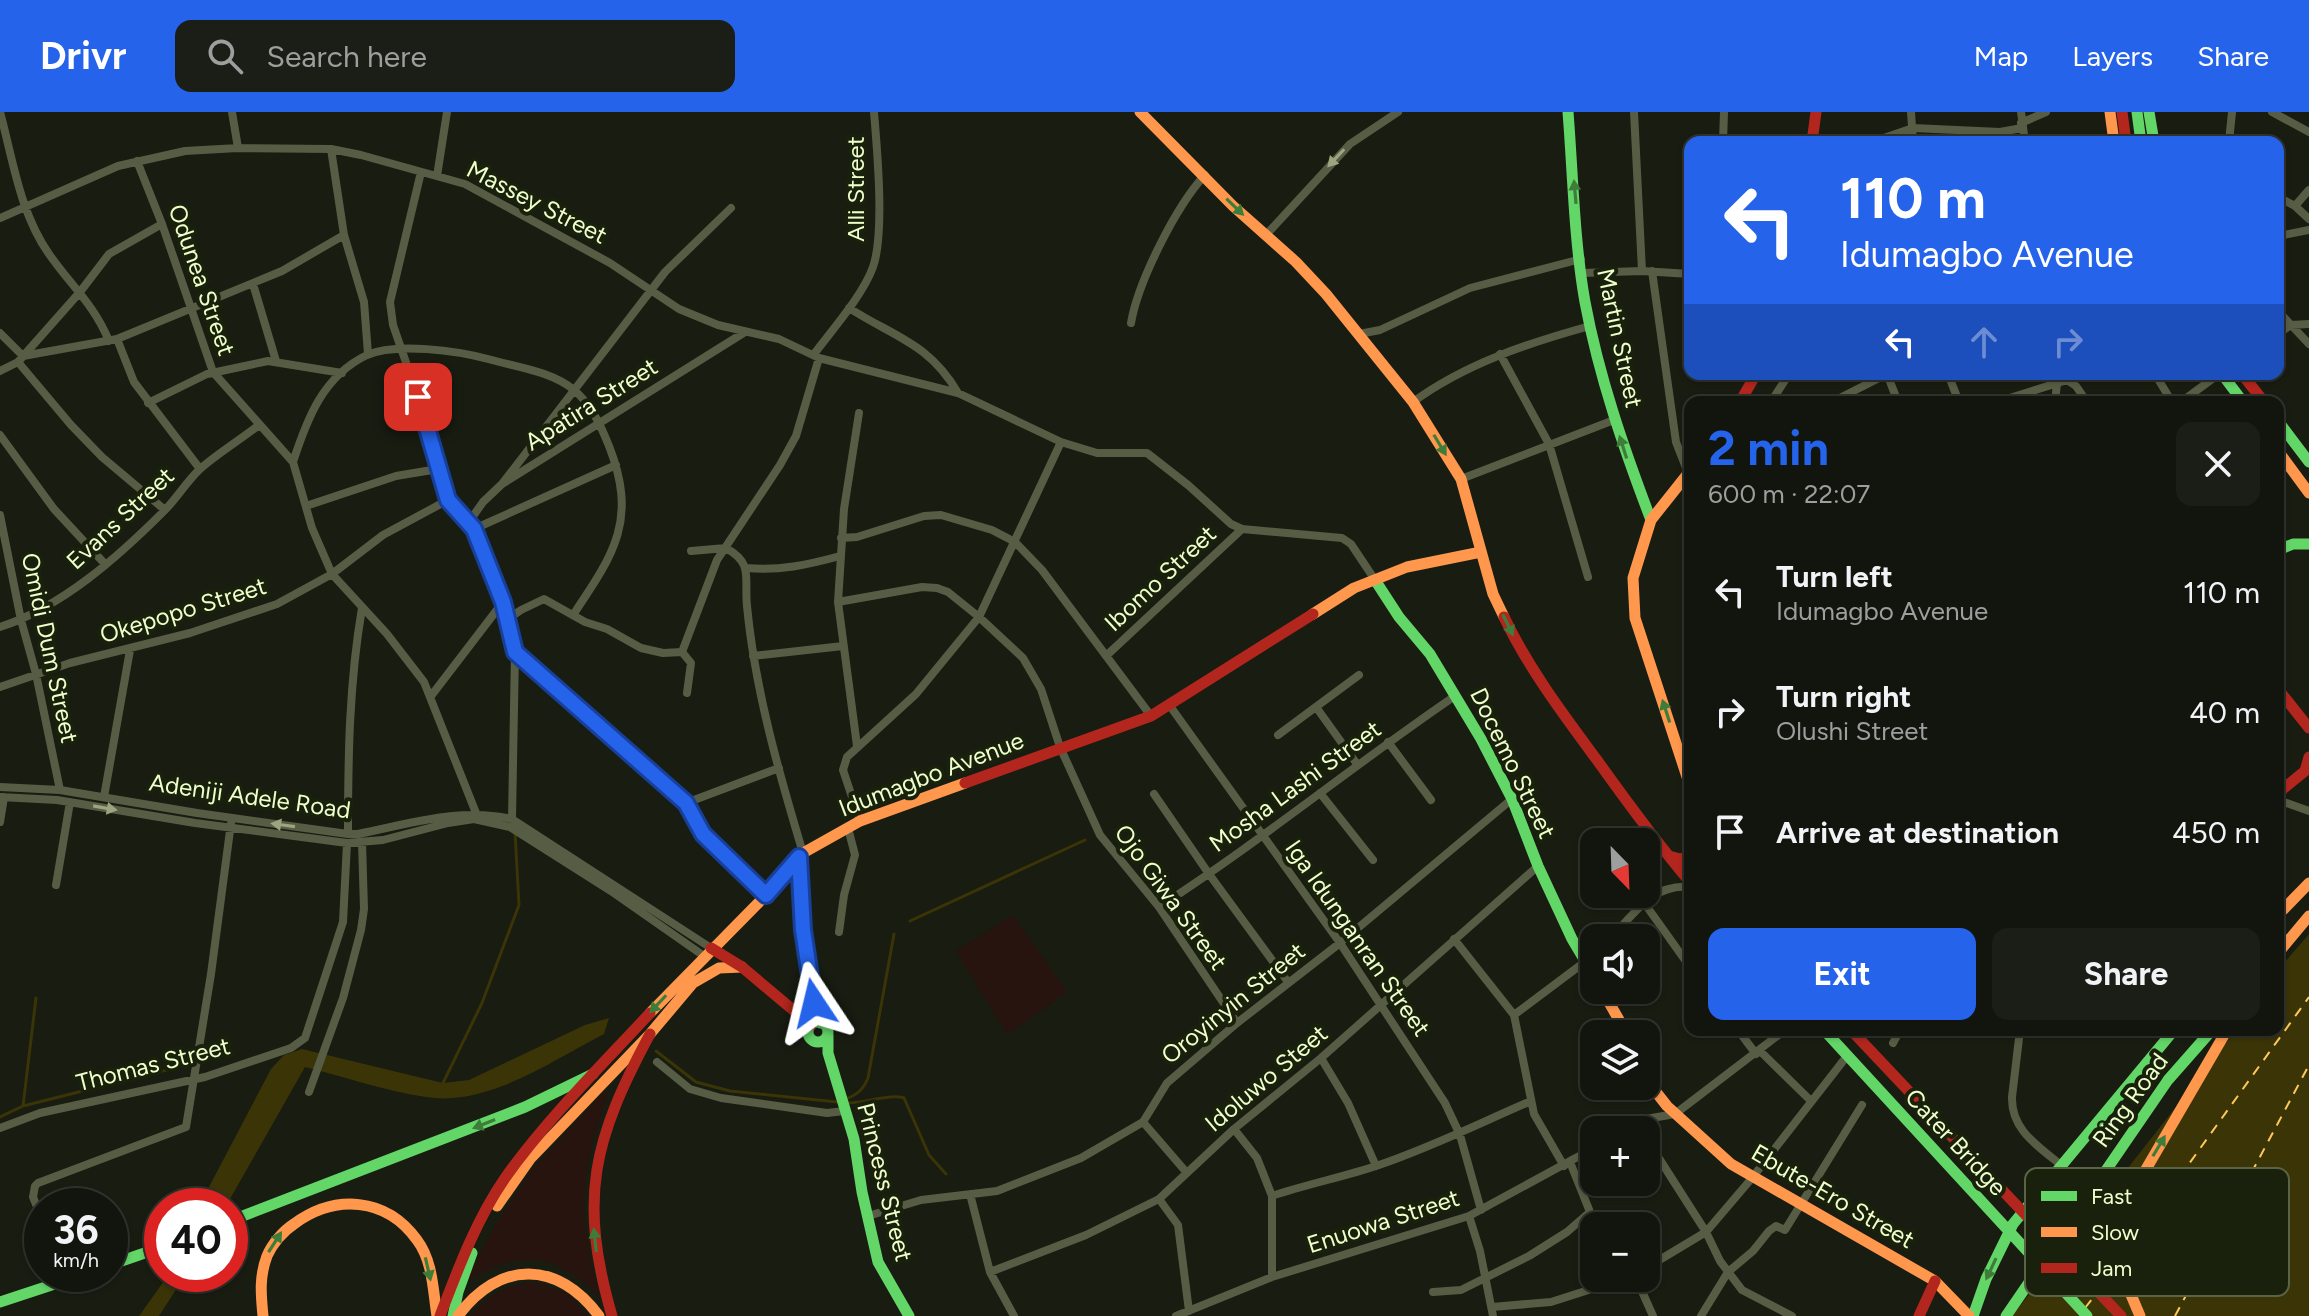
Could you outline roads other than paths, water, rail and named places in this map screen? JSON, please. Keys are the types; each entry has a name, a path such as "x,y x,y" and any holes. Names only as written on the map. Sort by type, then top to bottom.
{"main road":[{"path":"1140,112 1305,271 1413,402 1461,479 1493,594 1525,658 1547,693 1647,828"},
{"name":"Martin Street","path":"1568,112 1582,273 1590,326 1614,420 1651,520"},
{"path":"1813,136 1816,112"},
{"path":"2110,112 2113,136"},
{"path":"2122,112 2125,136"},
{"path":"2137,112 2140,136"},
{"path":"2149,112 2153,136"},
{"path":"2225,380 2238,396"},
{"path":"2247,380 2259,396"},
{"path":"2284,427 2309,446"},
{"path":"2284,429 2309,462"},
{"path":"2284,459 2309,493"},
{"path":"1684,480 1651,520 1633,578 1635,618 1684,768"},
{"path":"2284,548 2309,544"},
{"name":"Idumagbo Avenue","path":"438,1316 468,1244 496,1193 528,1149 593,1074 801,855 860,821 1151,716 1354,588 1407,567 1481,552"},
{"name":"Docemo Street","path":"1375,580 1399,617 1430,654 1481,739 1512,799 1538,866 1580,941"},
{"path":"2284,697 2307,727 2309,738"},
{"path":"2284,788 2305,771 2309,757"},
{"path":"1660,846 1684,876"},
{"path":"801,855 806,958 816,1024 809,1037 828,1053"},
{"path":"1669,856 1684,858"},
{"path":"2284,909 2309,883"},
{"path":"2284,946 2309,916"},
{"name":"Adeniji Adele Road","path":"708,952 742,967 816,1024"},
{"path":"455,1316 469,1259 500,1201 530,1159 650,1034 693,983 719,968 742,967"},
{"path":"815,1042 828,1035 827,1029 816,1024"},
{"path":"612,1316 597,1262 593,1228 595,1169 623,1082 650,1034"},
{"name":"Princess Street","path":"828,1035 828,1053 854,1139 878,1262 909,1316"},
{"name":"Cater Bridge","path":"1829,1036 2025,1249"},
{"path":"1856,1036 2025,1215"},
{"name":"Ring Road","path":"2059,1168 2169,1036"},
{"name":"Ring Road","path":"2108,1168 2168,1080 2207,1036"},
{"path":"2147,1168 2224,1036"},
{"path":"248,1214 525,1107 593,1074"},
{"path":"1660,1097 1675,1114"},
{"name":"Ebute-Ero Street","path":"1675,1114 1731,1164 1935,1281 1971,1316"},
{"path":"263,1316 259,1284 269,1248 280,1233 298,1217 330,1205 360,1203 391,1214 418,1240 427,1259 438,1316"},
{"name":"Ring Road","path":"1971,1316 2013,1224 2025,1209"},
{"path":"455,1316 466,1301 491,1282 513,1274 535,1272 571,1285 586,1298 599,1316"},
{"path":"1919,1316 1935,1281"},
{"name":"Ring Road","path":"2006,1316 2025,1288"},
{"path":"0,1302 30,1292"},
{"name":"Cater Bridge","path":"2069,1296 2087,1316"},
{"path":"2102,1296 2121,1316"},
{"path":"2132,1296 2140,1316"}],"street":[{"path":"0,112 25,207 48,253 91,305 134,382 200,469"},
{"path":"232,112 238,148"},
{"path":"437,176 447,112"},
{"name":"Alli Street","path":"816,356 873,266 878,203 874,112"},
{"path":"1266,235 1350,144 1398,112"},
{"path":"1634,112 1642,271"},
{"path":"1723,136 1724,112"},
{"path":"1911,112 1913,136"},
{"path":"2021,112 2024,136"},
{"path":"1890,136 1913,128 2000,132 2022,126 2046,112"},
{"path":"2230,136 2232,112"},
{"path":"2272,112 2309,132"},
{"path":"331,149 344,235 364,302 368,354"},
{"name":"Massey Street","path":"0,218 118,166 137,161 185,151 331,149 465,184 610,263 679,309 718,325 779,339 816,356 958,393 1061,442 1097,453 1147,453 1231,524 1242,529"},
{"name":"Odunea Street","path":"137,161 213,372 293,462 332,574 387,634 424,682 476,813"},
{"path":"421,172 390,302 393,325 448,500 472,526 508,619 515,652 512,819"},
{"path":"1131,323 1139,289 1188,193 1205,175"},
{"path":"2295,206 2309,190"},
{"path":"2284,200 2309,219"},
{"path":"502,484 681,254 731,208"},
{"path":"0,371 20,359 80,292 109,254 162,224"},
{"path":"2284,235 2309,230"},
{"path":"20,359 113,340 193,310 282,271 344,235"},
{"path":"1359,334 1380,330 1470,288 1581,259"},
{"path":"1652,271 1673,426 1684,464"},
{"path":"1582,273 1684,274"},
{"path":"253,284 276,361"},
{"path":"849,308 911,342 935,361 958,393"},
{"path":"2284,317 2309,344"},
{"path":"2284,330 2291,325 2309,324"},
{"path":"1413,402 1433,387 1500,354 1590,326"},
{"name":"Apatira Street","path":"472,526 483,502 502,484 745,332"},
{"path":"0,333 71,425 102,457 165,510"},
{"path":"293,462 315,402 342,373 368,354 426,348 473,355 555,378 574,390 599,423 616,465 623,499 614,549 573,615"},
{"path":"1500,354 1549,444 1588,577"},
{"path":"682,652 717,560 796,436 816,356"},
{"path":"148,403 213,372 276,361 342,373"},
{"path":"1844,396 1875,380"},
{"path":"2012,396 2052,380"},
{"path":"2066,380 2071,381 2082,396"},
{"path":"2189,396 2212,380"},
{"path":"857,746 838,602 841,538 859,413"},
{"path":"1461,479 1614,420"},
{"name":"Evans Street","path":"0,627 45,607 105,564 165,510 200,469 259,425"},
{"path":"0,435 54,509 105,564"},
{"path":"860,821 843,770 847,757 916,694 979,617 1061,442"},
{"path":"472,526 616,465"},
{"path":"306,506 396,476 438,469"},
{"name":"Okepopo Street","path":"0,687 277,604 332,574 383,535 448,500"},
{"name":"Omidi Dum Street","path":"0,515 60,790"},
{"path":"841,538 857,537 924,516 941,515 992,530 1015,542 1042,570 1151,716"},
{"path":"1242,529 1342,538 1351,544 1375,580"},
{"name":"Ibomo Street","path":"1106,656 1242,529"},
{"path":"691,551 726,548 739,555 746,568 745,589 753,656 801,855"},
{"path":"746,568 773,571 797,568 840,556"},
{"name":"Ojo Giwa Street","path":"838,602 922,587 937,588 948,592 979,617 1023,658 1041,689 1060,747 1100,835 1159,907 1237,1023"},
{"path":"508,619 544,599 641,648 663,653 682,652"},
{"path":"431,696 503,602"},
{"path":"347,838 348,725 362,608"},
{"path":"753,656 843,646"},
{"path":"104,797 130,650"},
{"path":"515,652 686,803 703,834 766,895"},
{"path":"682,652 691,663 687,693"},
{"path":"1278,735 1359,675"},
{"name":"Mosha Lashi Street","path":"1159,907 1455,696"},
{"name":"Iga Idunganran Street","path":"1170,706 1383,1004 1445,1103 1460,1135 1481,1210"},
{"path":"1316,707 1357,764"},
{"path":"1388,742 1431,800"},
{"path":"686,803 779,768"},
{"name":"Adeniji Adele Road","path":"0,787 60,790 362,842 474,819 510,827 708,952"},
{"path":"1320,793 1373,860"},
{"path":"1154,794 1288,982"},
{"path":"0,822 2,797"},
{"name":"Adeniji Adele Road","path":"2,797 70,802 230,828 347,838 476,813 512,819 708,952"},
{"name":"Oroyinyin Street","path":"868,1216 921,1200 997,1191 1081,1158 1143,1122 1167,1083 1512,799"},
{"path":"56,885 70,802"},
{"path":"2284,802 2309,811"},
{"path":"35,1188 46,1179 182,1130 187,1123 231,818"},
{"path":"839,932 855,855 848,828"},
{"name":"Thomas Street","path":"0,1128 54,1109 195,1077 291,1048 305,1038 343,922 347,838"},
{"path":"310,1089 343,998 361,930 364,909 362,842"},
{"name":"Idoluwo Steet","path":"990,1272 1086,1235 1159,1199 1234,1129 1321,1058 1538,866"},
{"path":"1660,892 1684,885"},
{"path":"1624,924 1639,908"},
{"path":"1651,908 1684,958"},
{"path":"1454,939 1514,1015 1534,1114 1567,1164 1590,1212"},
{"path":"1514,1015 1580,966"},
{"path":"1743,1036 1811,1101"},
{"path":"1656,1116 1675,1114 1778,1036"},
{"path":"1893,1043 1897,1036"},
{"path":"2019,1036 2012,1108 2017,1125 2061,1165"},
{"path":"1660,1260 1706,1232 1847,1056"},
{"path":"1321,1058 1348,1103 1376,1166"},
{"path":"657,1062 690,1089 721,1098 827,1113 844,1111"},
{"path":"1272,1196 1376,1166 1460,1135 1472,1125 1531,1101"},
{"path":"1701,1316 1728,1272 1753,1251 1769,1231 1776,1226 1785,1230 1862,1105"},
{"path":"1143,1122 1187,1173"},
{"path":"1234,1129 1257,1158 1272,1196 1272,1277"},
{"name":"Enuowa Street","path":"1176,1316 1272,1277 1469,1216 1580,1156"},
{"path":"1660,1160 1742,1290 1792,1316"},
{"path":"970,1194 990,1272 1014,1316"},
{"path":"1159,1199 1178,1225 1189,1311"},
{"path":"1469,1216 1492,1312 1551,1302 1582,1292"},
{"path":"1433,1292 1461,1290 1529,1256 1580,1221"},
{"path":"1642,1292 1653,1316"}],"waterway":[{"path":"443,1083 482,1003 519,905 515,832"},
{"path":"910,921 1085,840"},
{"path":"845,1099 859,1092 868,1078 894,934"},
{"path":"23,1106 36,998"},
{"path":"656,1051 696,1082 730,1091 837,1102"},
{"path":"0,1117 23,1106 186,1065"},
{"path":"845,1103 904,1098 929,1155 946,1174"}]}
